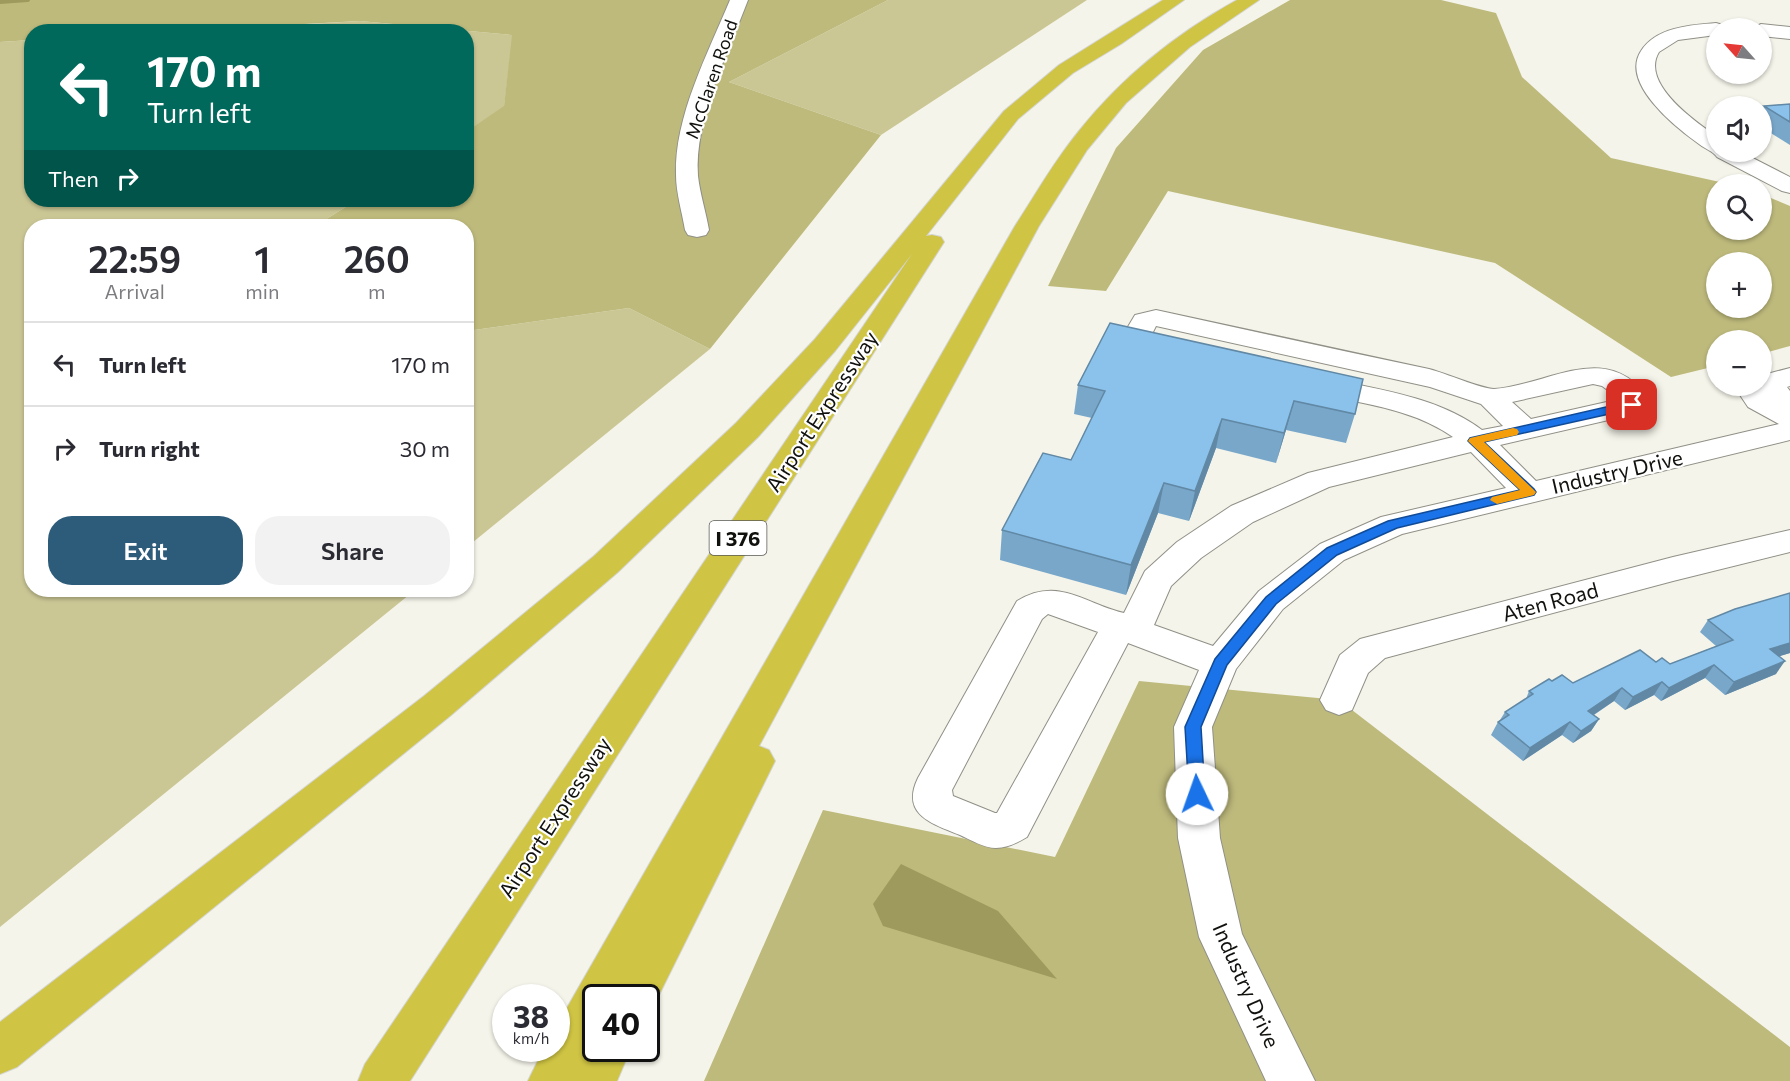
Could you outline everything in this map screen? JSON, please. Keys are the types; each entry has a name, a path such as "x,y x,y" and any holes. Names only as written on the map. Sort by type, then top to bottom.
{"highway":[{"name":"Airport Expressway","path":"382,1081 957,204 1005,138 1050,92 1131,27 1175,0"},
{"path":"607,984 1027,226 1085,137 1126,92 1188,39 1250,0"},
{"path":"0,1051 436,706 606,564 747,430 825,345 1011,115 1066,69 1131,27"},
{"path":"641,984 1027,226"},
{"path":"552,1081 582,1028"},
{"path":"592,1081 601,1062"}],"street":[{"name":"McClaren Road","path":"697,230 687,176 689,137 707,81 739,0"},
{"path":"1706,30 1679,34 1658,43 1648,54 1645,68 1654,89 1666,103 1706,138"},
{"path":"1772,31 1790,33"},
{"path":"1744,162 1790,186"},
{"path":"1196,356 1144,344 1137,335 1142,323 1149,318 1156,318 1438,380 1491,398 1525,429"},
{"path":"1772,365 1790,362"},
{"path":"1221,663 1127,627 1054,603 1042,602 1032,606 932,790 933,801 937,807 993,831 1004,830 1012,825 1127,627 1157,579 1189,550 1242,514 1319,480 1525,429 1629,407 1635,400 1631,394 1612,380 1593,375 1491,398"},
{"path":"1790,377 1777,380 1772,388 1790,410"},
{"path":"1289,379 1429,412 1448,421 1475,441 1529,492"},
{"path":"1755,396 1758,401 1790,418"},
{"name":"Industry Drive","path":"1291,1081 1221,937 1200,838 1193,727 1221,663 1271,600 1332,552 1393,525 1790,430"},
{"name":"Aten Road","path":"1339,700 1353,665 1373,648 1673,568 1790,541"}],"shaded area":[{"path":"0,0 888,0 729,82 881,135 710,349 629,308 474,330 474,219 326,219 346,207 474,207 474,126 504,106 512,35 474,32 474,24 393,24 360,21 304,24 24,24 24,40 0,42"},
{"path":"888,0 1087,0 881,135 729,82"},
{"path":"1290,0 1441,0 1496,13 1522,77 1611,158 1706,179 1706,240 1772,240 1772,199 1790,206 1790,346 1772,351 1772,330 1706,330 1706,368 1671,377 1495,263 1168,191 1106,291 1048,286 1116,148 1203,50"},
{"path":"360,21 393,24 309,24"},
{"path":"474,31 513,35 504,107 474,126"},
{"path":"24,40 24,207 346,207 326,219 24,219 24,597 406,597 0,927 0,42"},
{"path":"629,308 710,349 474,541 474,330"},
{"path":"1139,681 1339,700 1790,1047 1790,1081 704,1081 823,810 1055,857"},
{"path":"901,864 998,911 1057,979 883,926 873,904"}],"building":[{"path":"1790,104 1790,122 1772,111 1772,105"},
{"path":"1110,323 1363,379 1355,414 1294,401 1284,433 1222,419 1195,491 1164,483 1131,565 1002,530 1043,453 1071,460 1105,391 1078,385"},
{"path":"1790,593 1790,643 1770,649 1785,661 1734,682 1714,665 1669,688 1662,682 1633,697 1622,688 1588,711 1599,719 1581,731 1570,722 1530,748 1498,722 1509,715 1505,712 1533,694 1529,691 1549,679 1552,681 1562,675 1573,683 1640,650 1656,662 1662,658 1670,664 1733,640 1708,620 1735,609"}],"waterway":[{"path":"0,2 28,0"}],"slow traffic":[{"path":"1497,500 1529,492 1475,441 1513,432"}],"route":[{"path":"1197,794 1193,727 1221,663 1271,600 1332,552 1393,525 1529,492 1475,441 1632,405"}]}
